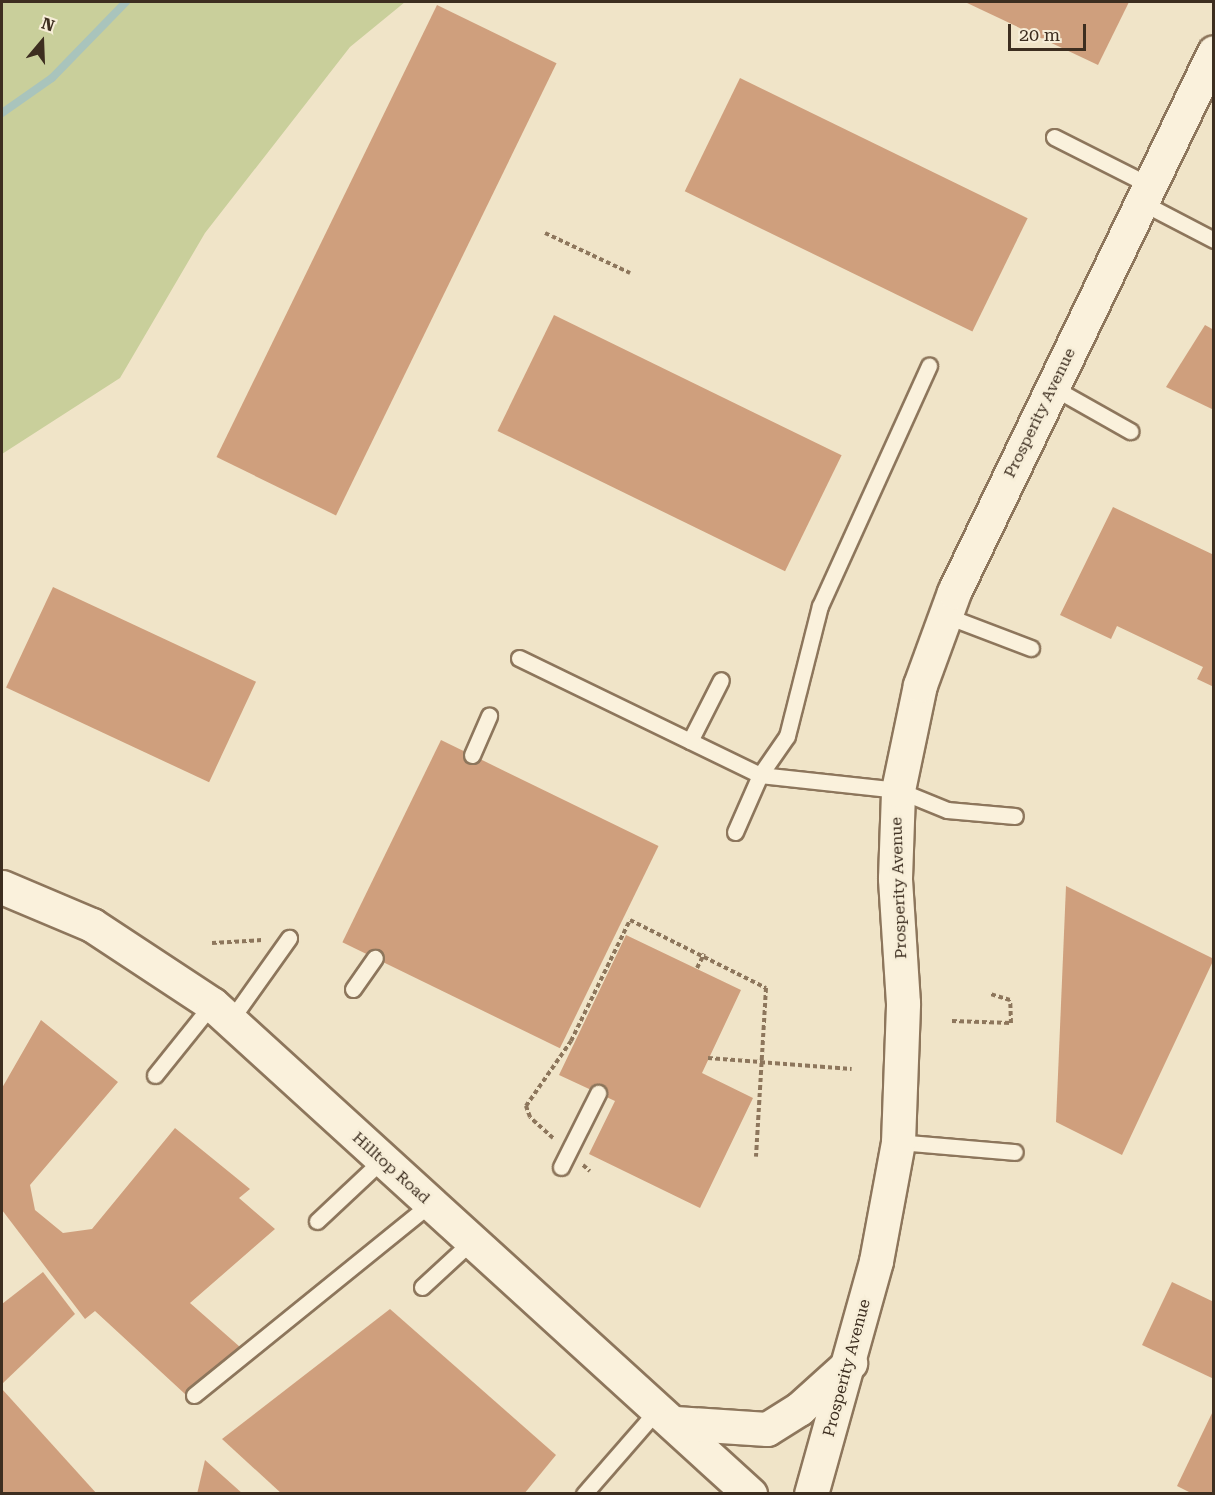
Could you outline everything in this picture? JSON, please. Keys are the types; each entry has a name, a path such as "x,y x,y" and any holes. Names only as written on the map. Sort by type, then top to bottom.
{"main road":[{"name":"Prosperity Avenue","path":"811,1494 850,1363 882,1237 898,1142 903,1003 895,878 898,790 920,685 944,615 1214,52"},
{"name":"Hilltop Road","path":"2,887 92,925 221,1013 667,1415 750,1494"},
{"path":"667,1415 767,1429 850,1363"}],"lane":[{"path":"1054,137 1214,240"},
{"path":"735,832 760,775 788,736 828,585 929,366"},
{"path":"1052,387 1130,431"},
{"path":"944,615 1031,648"},
{"path":"519,658 760,775 898,790 947,810 1015,816"},
{"path":"690,741 721,680"},
{"path":"472,755 489,716"},
{"path":"155,1075 221,1013 289,938"},
{"path":"353,989 375,958"},
{"path":"561,1167 598,1093"},
{"path":"898,1142 1015,1152"},
{"path":"317,1221 382,1160"},
{"path":"194,1395 431,1203"},
{"path":"423,1287 473,1240"},
{"path":"584,1494 667,1415"}],"path":[{"path":"545,232 630,273"},
{"path":"590,1171 530,1117 526,1106 571,1041 630,920 704,954 766,988 765,1060 756,1157"},
{"path":"212,943 289,938"},
{"path":"697,969 704,954"},
{"path":"952,1020 1011,1023 1010,1000 990,994"},
{"path":"708,1058 765,1060 852,1068"}],"green space":[{"path":"2,2 405,2 350,47 205,233 120,378 2,454"}],"building":[{"path":"965,2 1129,2 1098,65"},
{"path":"437,5 557,63 336,515 216,457"},
{"path":"740,78 1028,218 972,332 685,191"},
{"path":"554,315 842,455 785,571 497,431"},
{"path":"1205,325 1214,330 1214,410 1166,387"},
{"path":"1113,507 1214,555 1214,687 1197,679 1203,667 1117,626 1111,639 1060,615"},
{"path":"53,587 256,682 209,782 6,688"},
{"path":"441,740 659,846 560,1048 342,942"},
{"path":"1066,886 1214,959 1122,1155 1056,1122"},
{"path":"626,935 741,990 702,1073 753,1098 700,1208 589,1154 615,1101 559,1075"},
{"path":"41,1020 118,1082 30,1185 35,1210 63,1233 92,1229 175,1128 250,1189 239,1198 275,1229 190,1303 240,1347 185,1394 95,1311 85,1319 2,1210 2,1088"},
{"path":"43,1272 75,1314 2,1384 2,1304"},
{"path":"1172,1282 1214,1302 1214,1379 1142,1345"},
{"path":"390,1309 556,1455 524,1494 282,1494 222,1439"},
{"path":"2,1389 97,1494 2,1494"},
{"path":"1214,1409 1214,1494 1193,1494 1177,1486"},
{"path":"205,1460 243,1494 197,1494"}],"waterway":[{"path":"2,113 52,78 126,2"}]}
